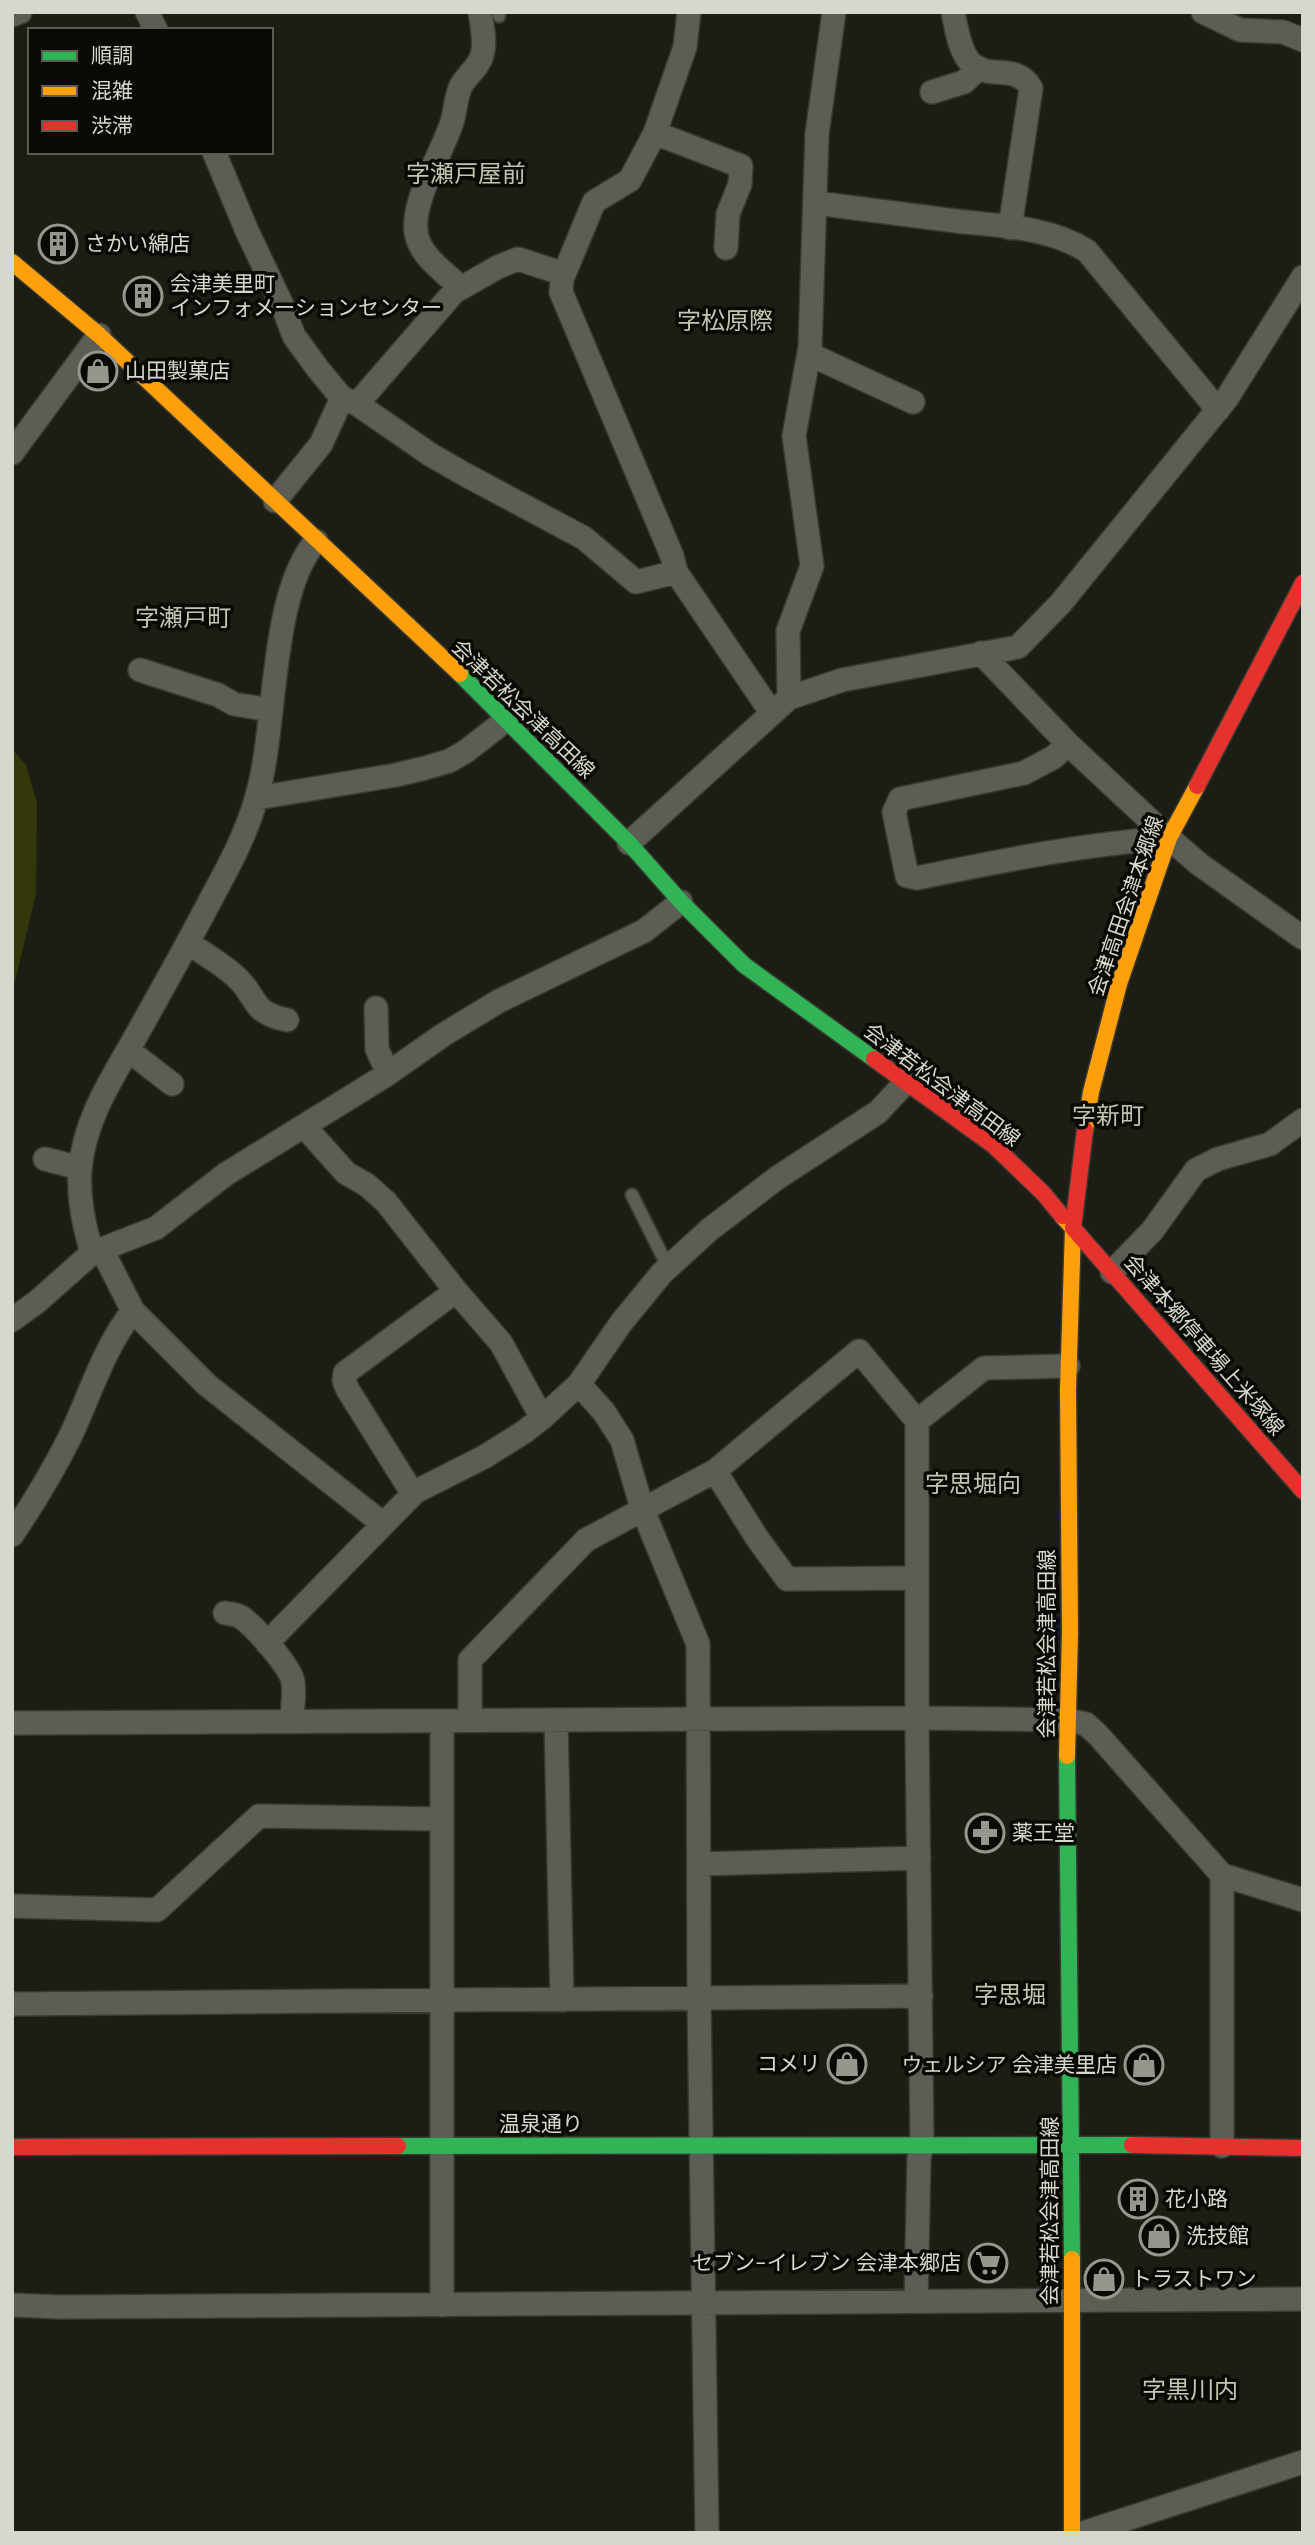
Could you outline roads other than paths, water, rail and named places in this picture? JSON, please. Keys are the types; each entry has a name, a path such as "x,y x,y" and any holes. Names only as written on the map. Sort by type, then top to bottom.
{"main road":[{"name":"会津若松会津高田線","path":"12,262 99,335 506,720 629,843 681,902 744,965 993,1145 1044,1193 1073,1228 1068,1366 1072,2533"},
{"name":"会津高田会津本郷線","path":"1073,1228 1081,1150 1094,1082 1119,984 1169,838 1303,583"},
{"name":"会津本郷停車場上米塚線","path":"1073,1228 1303,1491"},
{"name":"温泉通り","path":"12,2147 1070,2144 1303,2148"}],"street":[{"path":"12,15 20,12"},
{"path":"147,12 155,28"},
{"path":"689,12 685,47 655,133 630,180 594,202 564,274 561,292 672,556 676,572 780,705"},
{"path":"780,705 788,631 812,566 794,436 809,354 817,134 835,12"},
{"path":"953,12 971,64 979,68 1020,75 1027,80 1031,88 1010,228"},
{"path":"1203,12 1240,30 1283,32 1303,40"},
{"path":"461,288 431,260 417,239 417,218 422,194 436,155 453,120 456,99 461,86 479,64 493,13"},
{"path":"932,93 964,82 979,68"},
{"path":"655,133 741,166 740,184 728,214 726,248"},
{"path":"215,154 294,336 318,369 350,401 431,455 584,538 636,582 676,572"},
{"path":"816,203 1051,234 1070,241 1087,251 1218,410"},
{"path":"275,501 321,444 350,401 454,292 518,259 564,274"},
{"path":"629,843 780,705 842,680 1018,647 1061,603 1218,410 1303,277"},
{"path":"12,453 99,335"},
{"path":"809,354 913,402"},
{"path":"316,541 299,567 284,625 257,798 246,834 106,1087 91,1121 80,1168 81,1215 97,1251 133,1311 207,1385 382,1523"},
{"path":"981,653 1068,744 1169,838 1199,864 1303,938"},
{"path":"140,670 218,695 234,704 271,710"},
{"path":"257,798 396,775 449,761 506,720"},
{"path":"1068,744 1054,757 1024,773 900,799 894,812 907,876 917,877 1012,859 1169,838"},
{"path":"12,1320 97,1251 156,1228 226,1174 388,1073 443,1035 499,1001 644,931 681,902"},
{"path":"188,943 236,976 261,1012 287,1020"},
{"path":"376,1008 377,1049 388,1073"},
{"path":"128,1050 172,1084"},
{"path":"267,1643 382,1523 414,1494 484,1457 524,1432 579,1384 621,1323 668,1267 709,1230 777,1178 878,1112 906,1082"},
{"path":"1112,1272 1152,1231 1196,1170 1219,1159 1270,1144 1303,1120"},
{"path":"304,1126 346,1173 367,1185 386,1202 501,1343 542,1418"},
{"path":"45,1159 80,1168"},
{"path":"414,1494 348,1390 344,1381 345,1373 456,1291"},
{"path":"12,1535 69,1438 101,1367 123,1324 133,1311"},
{"path":"470,1720 470,1660 586,1539 715,1471 859,1351 917,1421 922,2144 919,2158 916,2301"},
{"path":"917,1421 984,1368 1068,1366"},
{"path":"579,1384 604,1412 622,1440 642,1508 698,1644 699,1999 707,2533"},
{"path":"715,1471 757,1538 788,1579 917,1578"},
{"path":"225,1614 244,1619 267,1643 291,1675 292,1722"},
{"path":"12,1723 917,1718 1068,1720 1086,1724 1098,1735 1222,1875 1303,1900"},
{"path":"556,1720 562,2000"},
{"path":"442,1721 442,2305"},
{"path":"12,1906 158,1910 259,1816 441,1819"},
{"path":"699,1864 919,1858"},
{"path":"1222,1875 1222,2146"},
{"path":"12,2004 921,1996"},
{"path":"12,2305 74,2307 1303,2298"},
{"path":"1083,2533 1303,2462"}],"lane":[{"path":"632,1195 668,1267"}],"place":[{"name":"さかい綿店","path":"58,244"},
{"name":"会津美里町 インフォメーションセンター","path":"143,296"},
{"name":"山田製菓店","path":"98,371"},
{"name":"薬王堂","path":"985,1833"},
{"name":"コメリ","path":"847,2064"},
{"name":"ウェルシア 会津美里店","path":"1144,2065"},
{"name":"花小路","path":"1138,2199"},
{"name":"洗技館","path":"1159,2236"},
{"name":"セブン-イレブン 会津本郷店","path":"988,2263"},
{"name":"トラストワン","path":"1104,2279"}],"district":[{"name":"字瀬戸屋前","path":"466,174"},
{"name":"字松原際","path":"725,321"},
{"name":"字瀬戸町","path":"183,618"},
{"name":"字新町","path":"1108,1116"},
{"name":"字思堀向","path":"973,1484"},
{"name":"字思堀","path":"1010,1995"},
{"name":"字黒川内","path":"1190,2390"}]}
